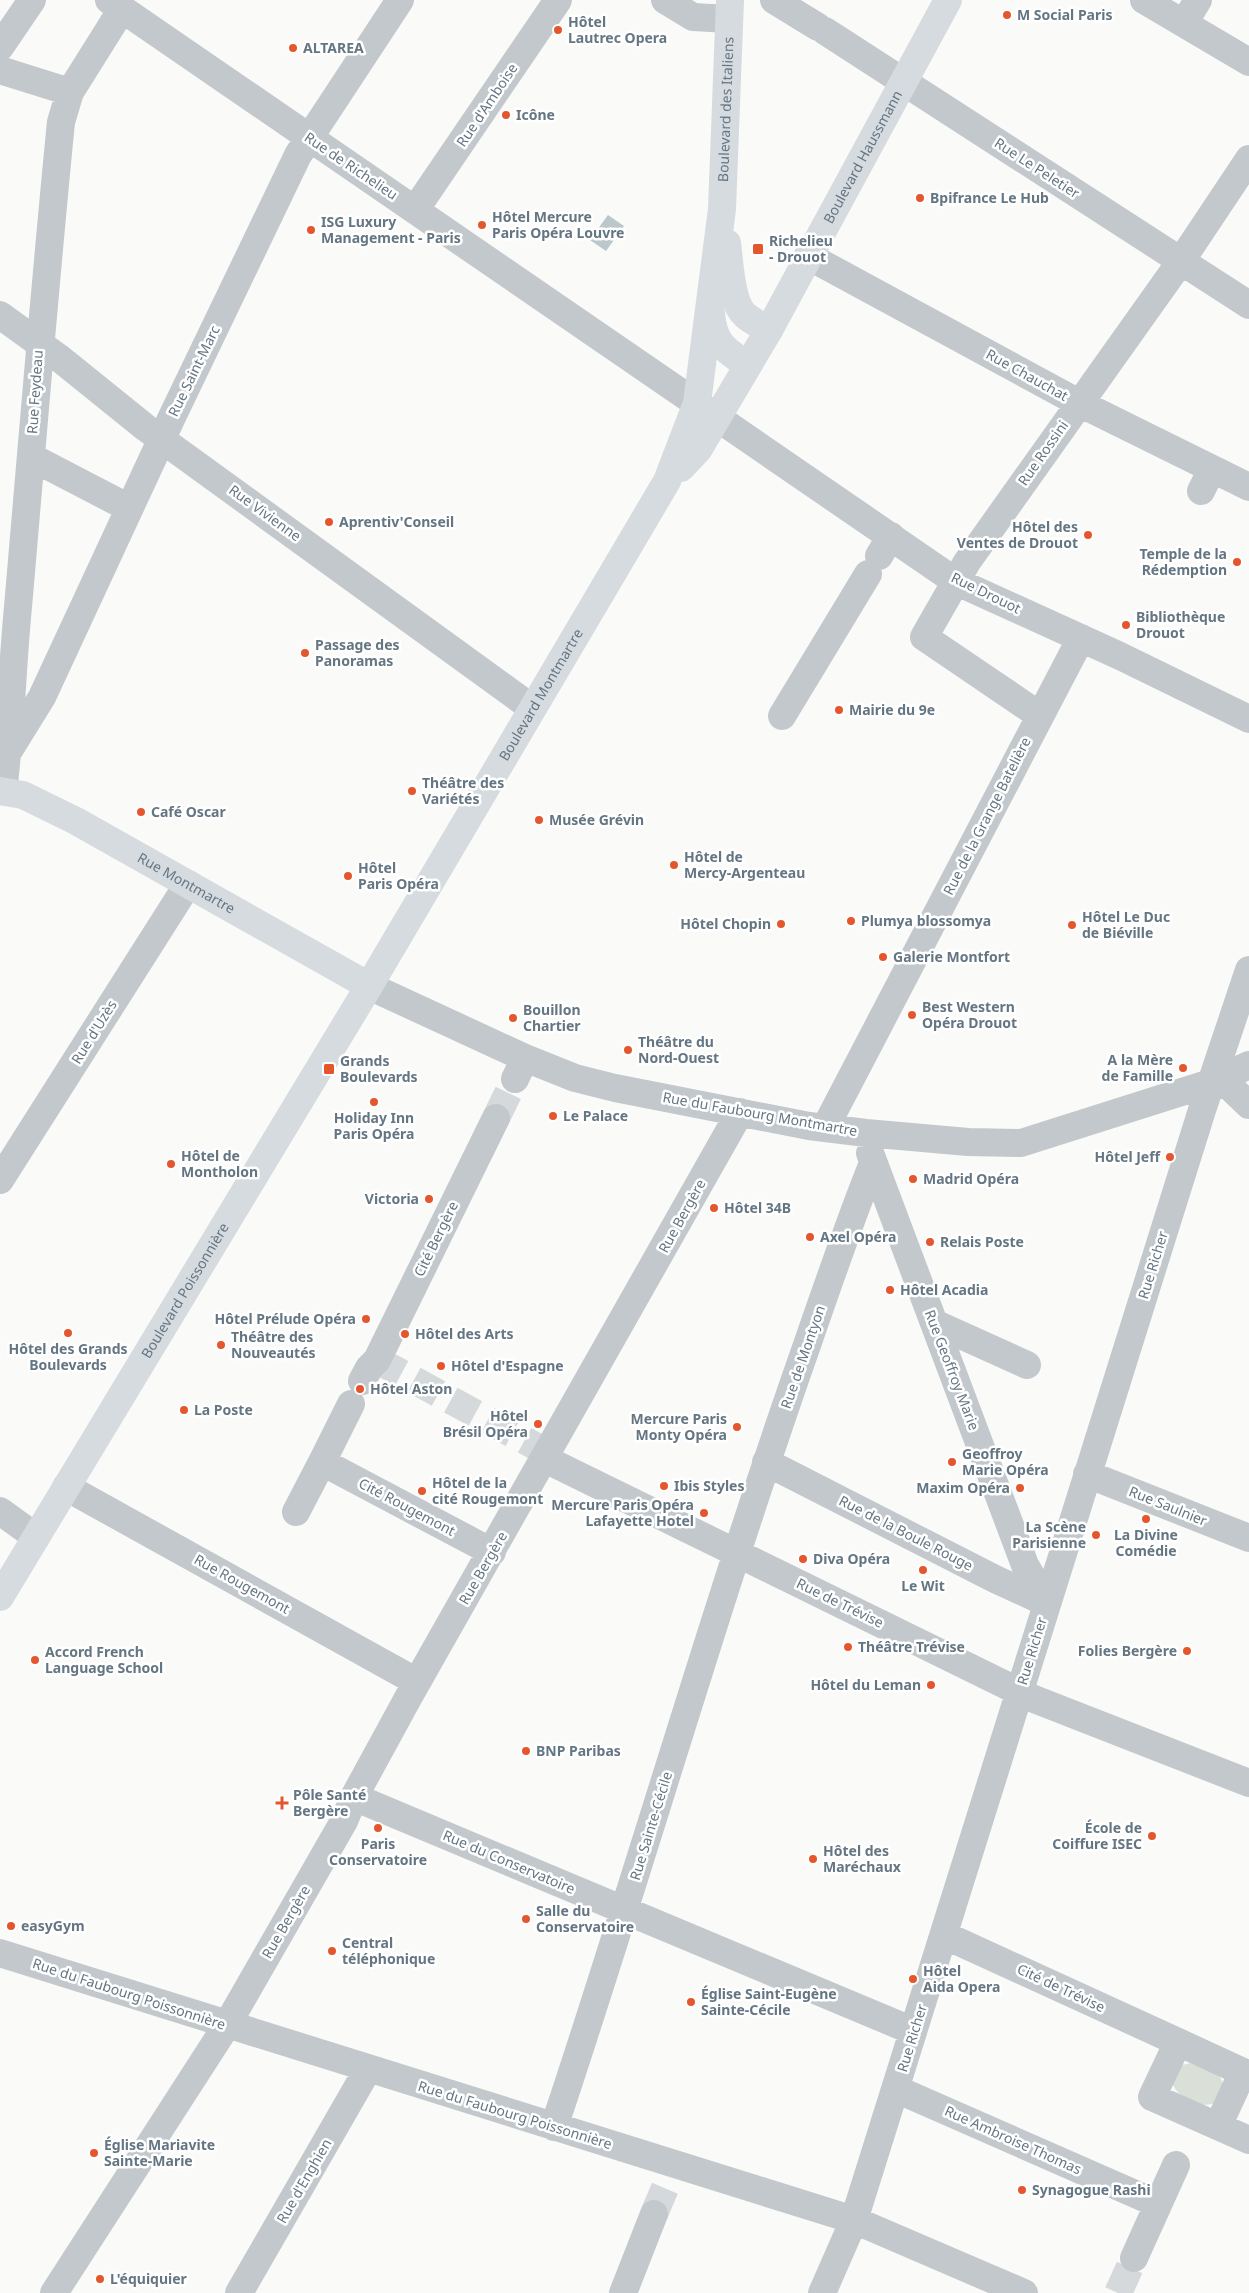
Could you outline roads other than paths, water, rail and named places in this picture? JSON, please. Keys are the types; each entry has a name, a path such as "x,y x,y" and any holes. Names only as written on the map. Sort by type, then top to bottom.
{"main road":[{"name":"Boulevard Haussmann","path":"707,410 748,365 948,0"},
{"name":"Boulevard des Italiens","path":"707,410 712,281 721,220 730,10"},
{"name":"Boulevard des Italiens","path":"721,220 727,241 736,302 746,317 768,330"},
{"path":"712,281 711,310 716,337 730,354 748,365"},
{"name":"Boulevard Montmartre","path":"369,986 667,481 698,450 707,410"},
{"name":"Rue Montmartre","path":"2,791 23,796 76,820 369,986"},
{"name":"Boulevard Poissonnière","path":"0,1596 369,986"}],"street":[{"path":"0,47 32,0"},
{"name":"Rue Saint-Marc","path":"8,752 42,697 162,439 298,155 400,0"},
{"name":"Rue d'Amboise","path":"415,210 558,0"},
{"path":"665,0 693,17 730,10"},
{"name":"Rue Le Peletier","path":"774,0 903,81 1249,305"},
{"path":"1144,0 1249,62"},
{"path":"1184,23 1198,0"},
{"name":"Rue de Richelieu","path":"115,5 707,410"},
{"name":"Rue Feydeau","path":"2,791 8,752 11,688 39,344 61,122 70,92 115,5"},
{"path":"0,70 70,92"},
{"name":"Rue Rossini","path":"1039,715 924,637 948,597 955,581 1180,261 1249,159"},
{"name":"Rue Chauchat","path":"808,256 1079,403 1207,480 1249,487"},
{"name":"Rue Vivienne","path":"1,319 39,344 162,439 532,708"},
{"name":"Rue Drouot","path":"707,410 879,556 955,581 1081,638 1249,719"},
{"path":"31,457 130,508"},
{"path":"782,716 879,556"},
{"name":"Rue de la Grange Batelière","path":"825,1128 1039,715 1081,638"},
{"name":"Rue d'Uzès","path":"0,1180 188,884"},
{"name":"Rue Richer","path":"822,2293 854,2220 1210,1083 1249,970"},
{"name":"Rue du Faubourg Montmartre","path":"369,986 520,1069 575,1078 825,1128 866,1133 968,1142 1021,1142 1210,1083 1249,1065"},
{"path":"1210,1083 1228,1085 1249,1105"},
{"name":"Rue Bergère","path":"54,2293 227,2025 344,1821 354,1797 417,1682 740,1112"},
{"name":"Cité Bergère","path":"322,1462 496,1118"},
{"name":"Rue Geoffroy Marie","path":"866,1133 872,1163 1026,1565 1047,1603"},
{"name":"Rue de Montyon","path":"736,1552 872,1163"},
{"path":"934,1323 1027,1365"},
{"name":"Rue de Trévise","path":"545,1459 1034,1698 1249,1783"},
{"path":"296,1512 322,1462"},
{"name":"Cité Rougemont","path":"322,1462 492,1552"},
{"name":"Rue de la Boule Rouge","path":"766,1462 995,1579 1047,1603"},
{"name":"Rue Saulnier","path":"1087,1474 1249,1538"},
{"name":"Rue Rougemont","path":"66,1487 417,1682"},
{"path":"0,1511 36,1536"},
{"name":"Rue Sainte-Cécile","path":"554,2127 625,1911 736,1552"},
{"name":"Rue du Conservatoire","path":"354,1797 913,2032"},
{"name":"Cité de Trévise","path":"944,1934 1243,2072 1218,2126"},
{"name":"Rue du Faubourg Poissonnière","path":"0,1953 554,2127 671,2172 854,2220 1024,2293"},
{"path":"1178,2042 1152,2097 1249,2140"},
{"name":"Rue d'Enghien","path":"239,2293 368,2069"},
{"name":"Rue Ambroise Thomas","path":"896,2089 1158,2204"},
{"path":"1134,2258 1176,2165"},
{"path":"623,2293 654,2214"}],"tunnel":[{"path":"496,1118 515,1079"},
{"path":"377,1360 548,1453"},
{"path":"654,2214 668,2181"},
{"path":"1118,2293 1134,2258"}],"place":[{"name":"M Social Paris","path":"1007,15"},
{"name":"Hôtel Lautrec Opera","path":"558,30"},
{"name":"ALTAREA","path":"293,48"},
{"name":"Icône","path":"506,115"},
{"name":"Bpifrance Le Hub","path":"920,198"},
{"name":"Hôtel Mercure Paris Opéra Louvre","path":"482,225"},
{"name":"ISG Luxury Management - Paris","path":"311,230"},
{"name":"Richelieu - Drouot","path":"758,249"},
{"name":"Aprentiv'Conseil","path":"329,522"},
{"name":"Hôtel des Ventes de Drouot","path":"1088,535"},
{"name":"Temple de la Rédemption","path":"1237,562"},
{"name":"Bibliothèque Drouot","path":"1126,625"},
{"name":"Passage des Panoramas","path":"305,653"},
{"name":"Mairie du 9e","path":"839,710"},
{"name":"Théâtre des Variétés","path":"412,791"},
{"name":"Café Oscar","path":"141,812"},
{"name":"Musée Grévin","path":"539,820"},
{"name":"Hôtel de Mercy-Argenteau","path":"674,865"},
{"name":"Hôtel Paris Opéra","path":"348,876"},
{"name":"Plumya blossomya","path":"851,921"},
{"name":"Hôtel Chopin","path":"781,924"},
{"name":"Hôtel Le Duc de Biéville","path":"1072,925"},
{"name":"Galerie Montfort","path":"883,957"},
{"name":"Best Western Opéra Drouot","path":"912,1015"},
{"name":"Bouillon Chartier","path":"513,1018"},
{"name":"Théâtre du Nord-Ouest","path":"628,1050"},
{"name":"A la Mère de Famille","path":"1183,1068"},
{"name":"Grands Boulevards","path":"329,1069"},
{"name":"Holiday Inn Paris Opéra","path":"374,1102"},
{"name":"Le Palace","path":"553,1116"},
{"name":"Hôtel Jeff","path":"1170,1157"},
{"name":"Hôtel de Montholon","path":"171,1164"},
{"name":"Madrid Opéra","path":"913,1179"},
{"name":"Victoria","path":"429,1199"},
{"name":"Hôtel 34B","path":"714,1208"},
{"name":"Axel Opéra","path":"810,1237"},
{"name":"Relais Poste","path":"930,1242"},
{"name":"Hôtel Acadia","path":"890,1290"},
{"name":"Hôtel Prélude Opéra","path":"366,1319"},
{"name":"Hôtel des Grands Boulevards","path":"68,1333"},
{"name":"Hôtel des Arts","path":"405,1334"},
{"name":"Théâtre des Nouveautés","path":"221,1345"},
{"name":"Hôtel d'Espagne","path":"441,1366"},
{"name":"Hôtel Aston","path":"360,1389"},
{"name":"La Poste","path":"184,1410"},
{"name":"Hôtel Brésil Opéra","path":"538,1424"},
{"name":"Mercure Paris Monty Opéra","path":"737,1427"},
{"name":"Geoffroy Marie Opéra","path":"952,1462"},
{"name":"Ibis Styles","path":"664,1486"},
{"name":"Maxim Opéra","path":"1020,1488"},
{"name":"Hôtel de la cité Rougemont","path":"422,1491"},
{"name":"Mercure Paris Opéra Lafayette Hotel","path":"704,1513"},
{"name":"La Divine Comédie","path":"1146,1519"},
{"name":"La Scène Parisienne","path":"1096,1535"},
{"name":"Diva Opéra","path":"803,1559"},
{"name":"Le Wit","path":"923,1570"},
{"name":"Théâtre Trévise","path":"848,1647"},
{"name":"Folies Bergère","path":"1187,1651"},
{"name":"Accord French Language School","path":"35,1660"},
{"name":"Hôtel du Leman","path":"931,1685"},
{"name":"BNP Paribas","path":"526,1751"},
{"name":"Pôle Santé Bergère","path":"282,1803"},
{"name":"Paris Conservatoire","path":"378,1828"},
{"name":"École de Coiffure ISEC","path":"1152,1836"},
{"name":"Hôtel des Maréchaux","path":"813,1859"},
{"name":"Salle du Conservatoire","path":"526,1919"},
{"name":"easyGym","path":"11,1926"},
{"name":"Central téléphonique","path":"332,1951"},
{"name":"Hôtel Aida Opera","path":"913,1979"},
{"name":"Église Saint-Eugène Sainte-Cécile","path":"691,2002"},
{"name":"Église Mariavite Sainte-Marie","path":"94,2153"},
{"name":"Synagogue Rashi","path":"1022,2190"},
{"name":"L'équiquier","path":"100,2279"}]}
